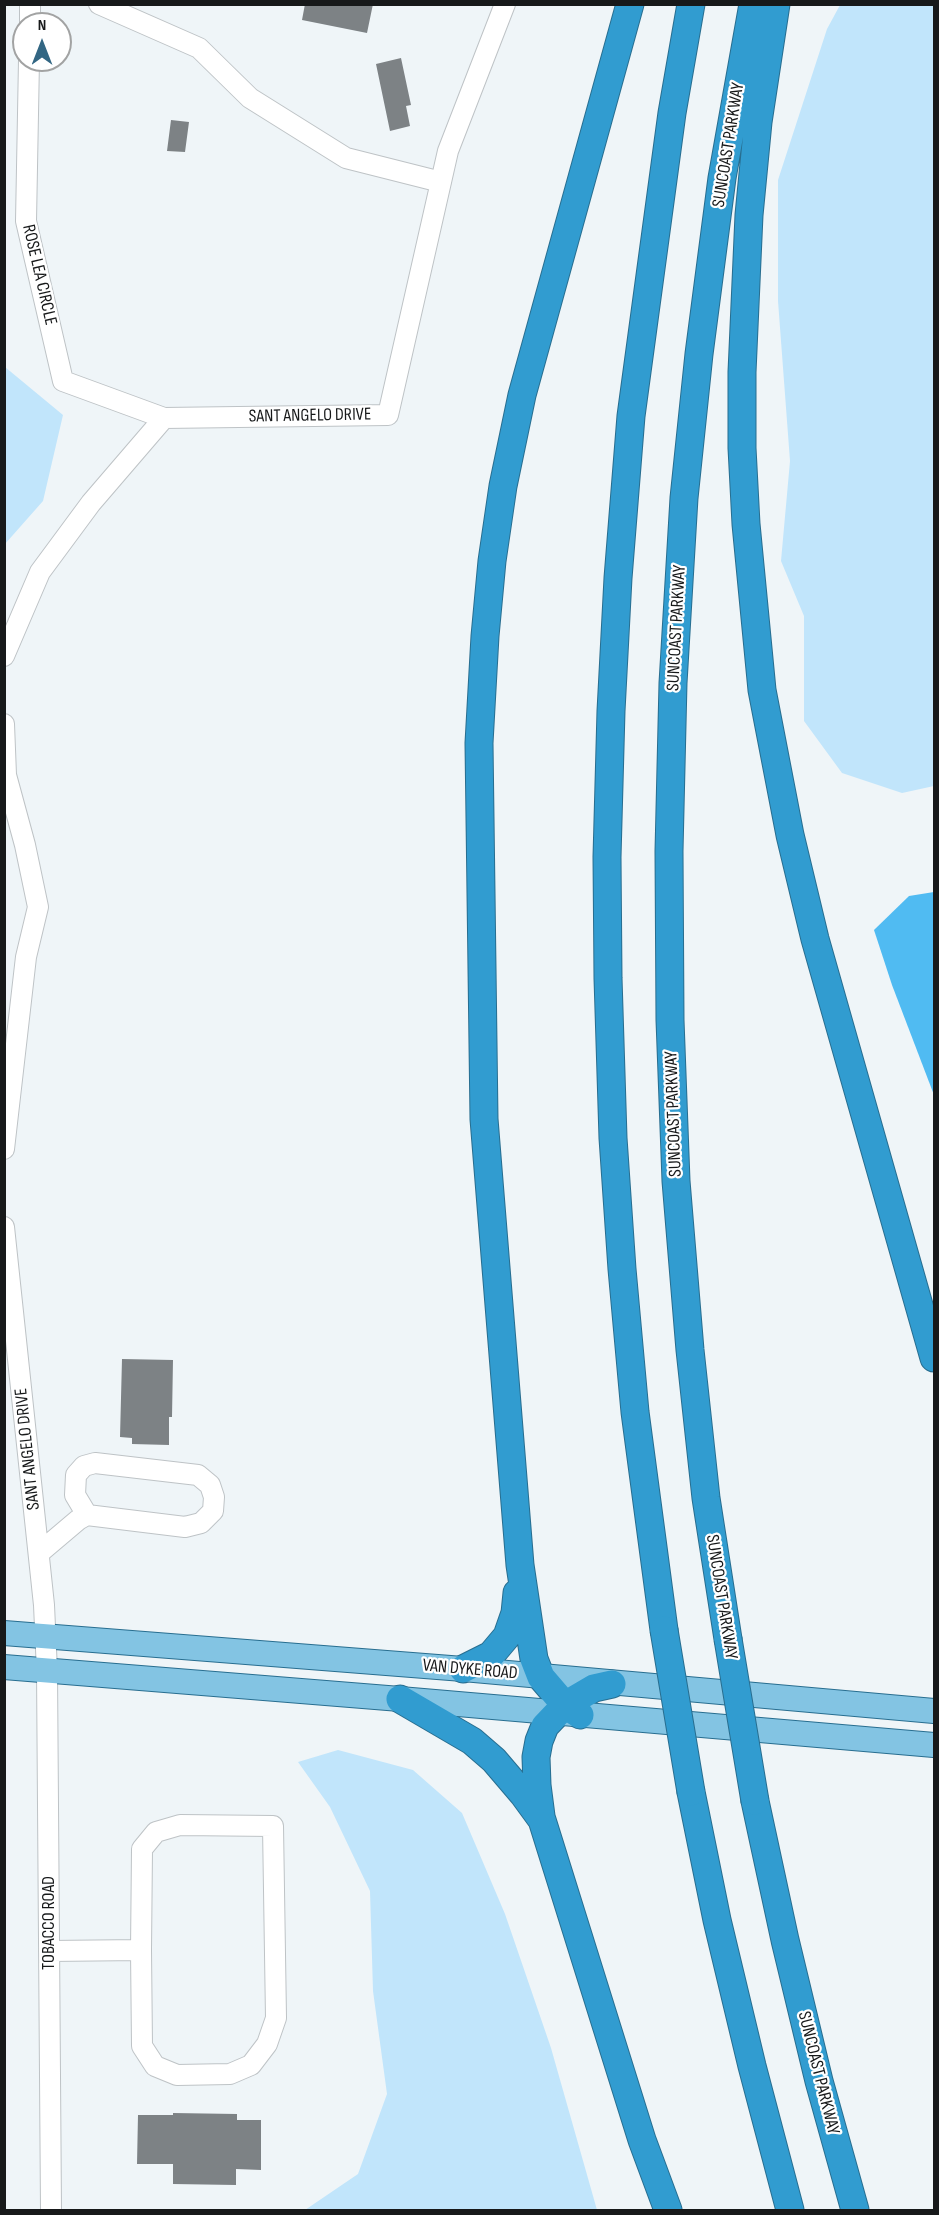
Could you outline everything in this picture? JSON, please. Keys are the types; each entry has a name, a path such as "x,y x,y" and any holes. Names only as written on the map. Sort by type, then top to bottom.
{"highway":[{"path":"567,1711 541,1677 534,1659 520,1565 484,1119 479,743 492,561 503,486 522,395 630,4"},
{"path":"691,4 672,113 631,417 611,700 607,857 613,1126 634,1412 664,1630 691,1792 733,1988 790,2211"},
{"name":"SUNCOAST PARKWAY","path":"753,4 722,178 699,354 685,487 674,683 669,851 670,1020 676,1181 690,1350 705,1486 755,1801 816,2070 855,2211"},
{"path":"776,4 758,122 749,215 742,372 742,448 746,524 762,690 790,835 815,939 934,1358"},
{"path":"463,1670 491,1655 507,1636 515,1613 520,1565"},
{"path":"612,1684 594,1689 542,1733 536,1758 537,1785 542,1820 642,2140 668,2211"},
{"path":"400,1699 472,1742 494,1760 542,1820"}],"main road":[{"name":"VAN DYKE ROAD","path":"4,1633 934,1711"},
{"name":"VAN DYKE ROAD","path":"4,1667 567,1711 934,1745"}],"street":[{"path":"99,4 200,48 250,98 346,158 441,182"},
{"name":"SANT ANGELO DRIVE","path":"164,418 388,415 448,151 505,4"},
{"name":"ROSE LEA CIRCLE","path":"29,72 26,221 63,381 164,418"},
{"path":"4,656 40,572 91,503 164,418"},
{"path":"4,724 6,775 25,845 38,907 26,957 4,1149"},
{"name":"SANT ANGELO DRIVE","path":"4,1227 39,1553 45,1636"},
{"path":"39,1553 87,1515 185,1527 201,1523 213,1511 214,1497 210,1485 198,1475 95,1463 84,1466 76,1475 75,1495 87,1515"},
{"name":"TOBACCO ROAD","path":"45,1636 51,2211"},
{"path":"180,1825 273,1826 276,2018 267,2044 251,2065 230,2074 177,2076 155,2066 142,2046 141,1950 142,1849 156,1832 180,1825"},
{"path":"49,1952 141,1950"}],"shaded area":[{"path":"840,5 934,5 934,786 902,793 842,773 804,721 804,616 781,561 790,461 778,301 778,180 827,29"},
{"path":"5,367 63,415 43,501 5,544"},
{"path":"338,1750 413,1770 462,1813 505,1914 551,2048 597,2210 305,2210 358,2174 387,2094 373,1991 370,1891 330,1807 298,1762"}],"water":[{"path":"934,892 934,1095 892,985 874,930 909,896"}],"building":[{"path":"305,4 373,4 367,33 302,20"},
{"path":"401,58 411,105 406,106 410,126 390,131 376,64"},
{"path":"171,120 189,122 185,152 167,151"},
{"path":"122,1359 173,1360 169,1445 132,1444 132,1438 120,1437"},
{"path":"173,2113 237,2114 237,2120 261,2120 261,2170 236,2169 236,2185 173,2184 173,2164 137,2164 138,2115 173,2115"}]}
